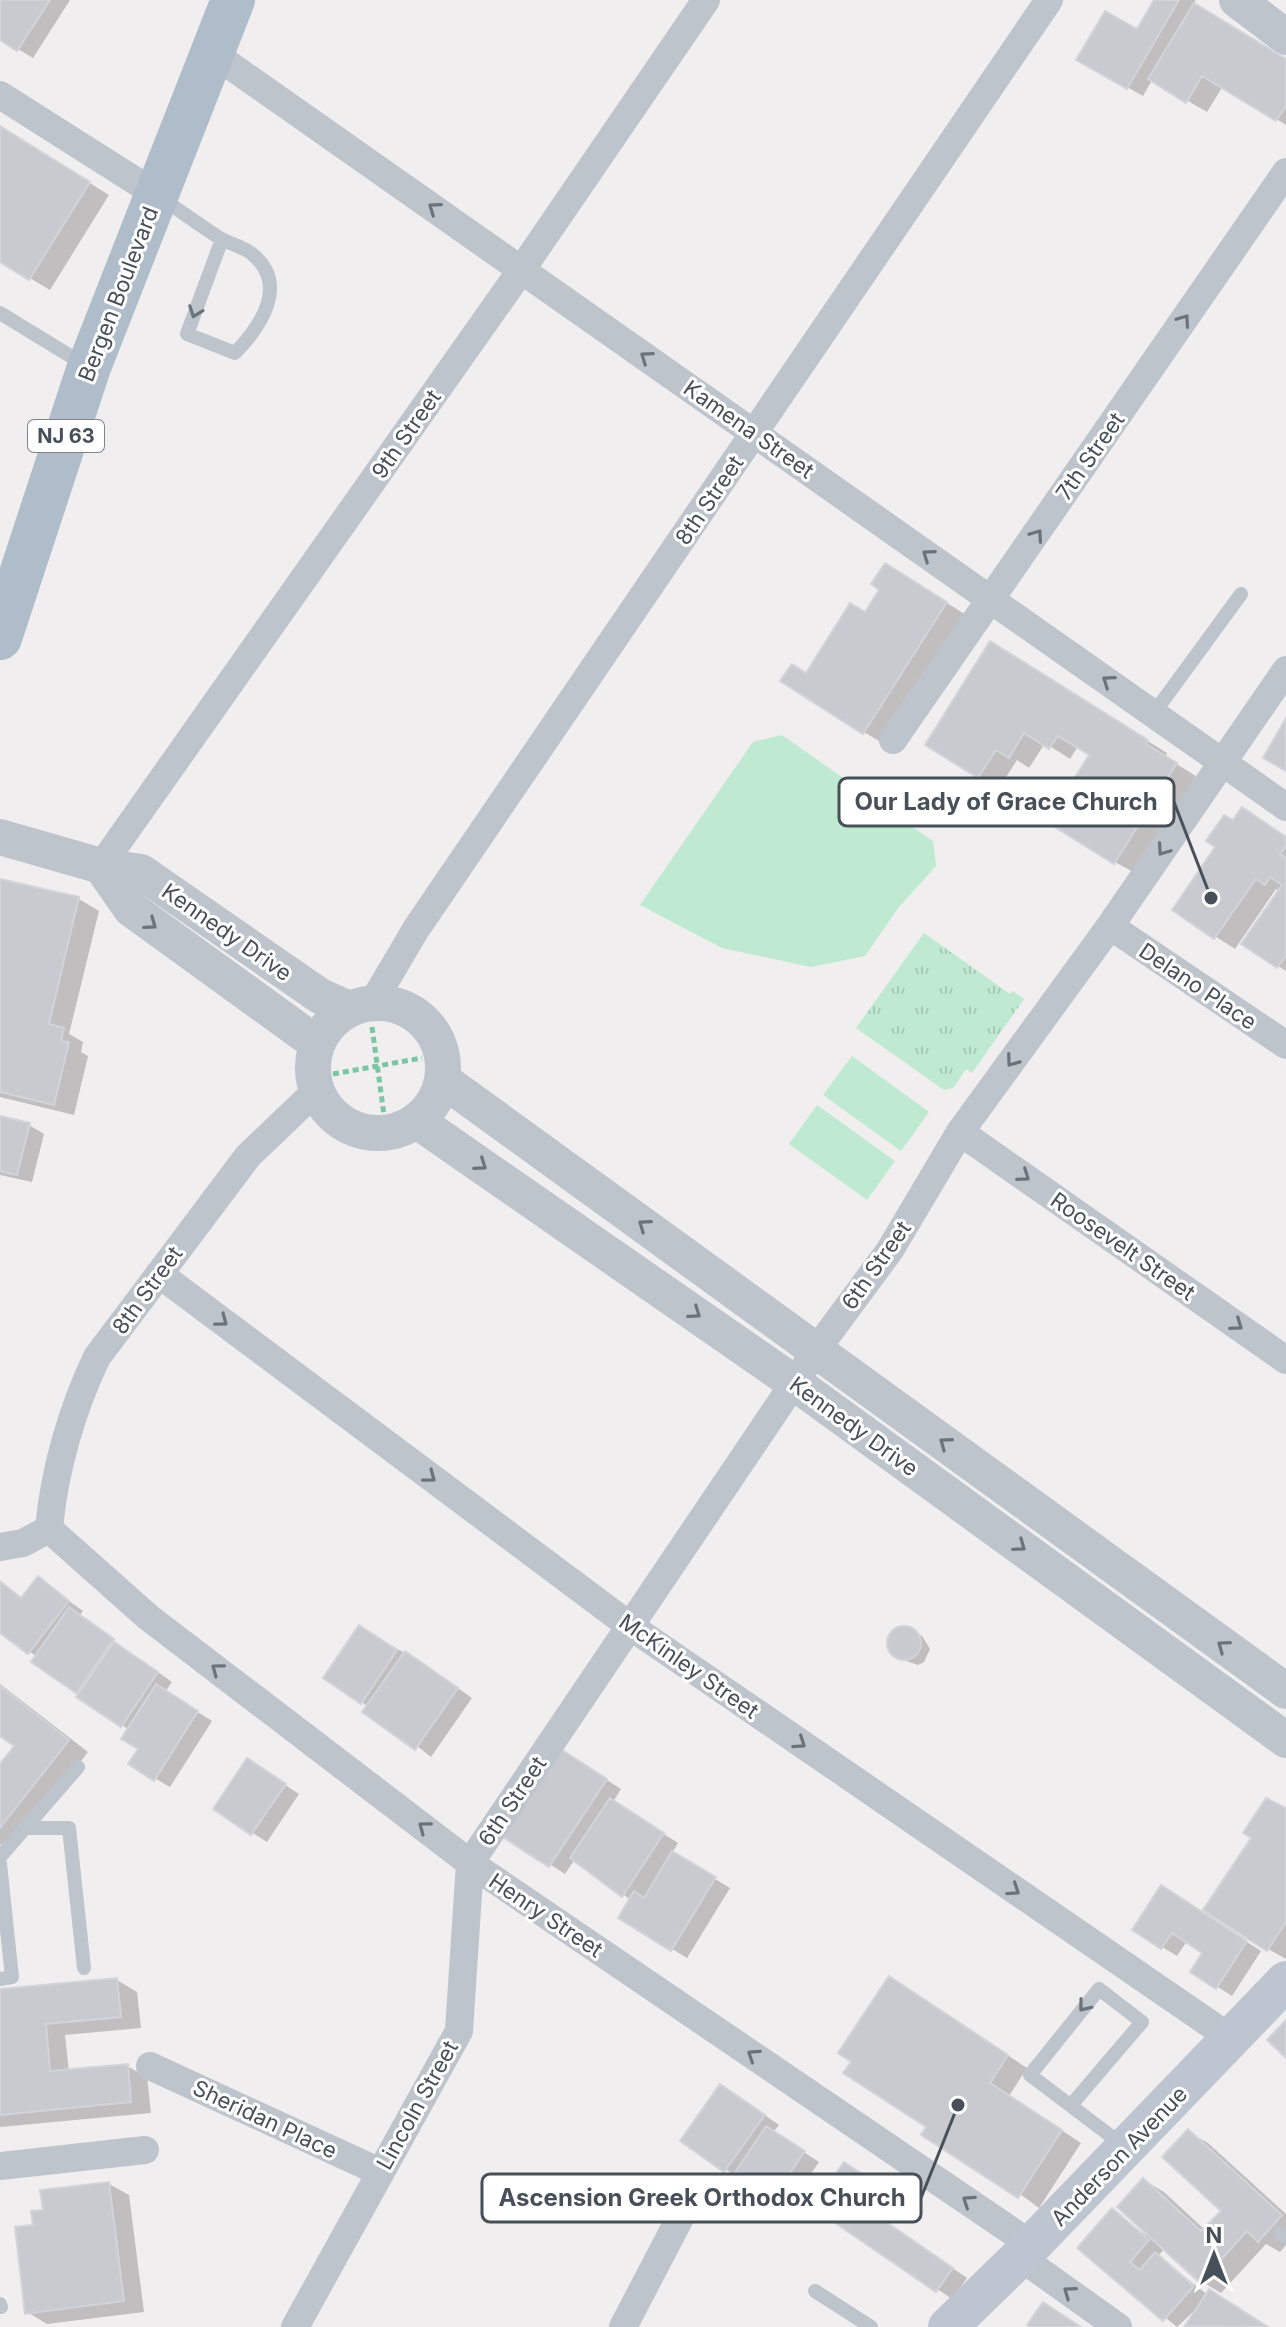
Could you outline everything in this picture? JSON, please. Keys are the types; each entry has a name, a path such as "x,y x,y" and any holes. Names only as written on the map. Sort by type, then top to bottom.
{"main road":[{"name":"Bergen Boulevard","path":"0,638 12,557 233,0"},
{"name":"Anderson Avenue","path":"948,2327 1127,2148 1286,1981"}],"street":[{"name":"8th Street","path":"364,1010 416,929 1049,0"},
{"path":"1237,0 1286,37"},
{"name":"9th Street","path":"101,866 522,269 698,3"},
{"name":"Kamena Street","path":"211,52 1286,807"},
{"path":"0,95 156,194"},
{"name":"7th Street","path":"893,740 1286,172"},
{"name":"6th Street","path":"470,1863 817,1349 890,1250 960,1132 1110,926 1286,670"},
{"name":"Kennedy Drive","path":"0,837 101,866 141,872 320,996 364,1010 397,1004 418,1016 434,1034 443,1057 434,1069 1283,1689"},
{"name":"Kennedy Drive","path":"101,866 131,909 320,1070 328,1111 347,1126 371,1133 386,1132 400,1118 795,1383 1273,1730"},
{"name":"Delano Place","path":"1110,926 1286,1045"},
{"path":"320,1070 329,1023 364,1010"},
{"path":"400,1118 433,1103 434,1069"},
{"name":"8th Street","path":"49,1529 52,1502 82,1387 97,1357 248,1156 320,1070"},
{"name":"Roosevelt Street","path":"960,1132 1286,1360"},
{"name":"McKinley Street","path":"159,1274 630,1626 1232,2039"},
{"path":"975,1514 997,1481"},
{"path":"0,1547 23,1543 49,1529"},
{"name":"Henry Street","path":"49,1529 148,1617 470,1863 1026,2251 1118,2327"},
{"path":"1113,1613 1133,1580"},
{"path":"1273,1730 1283,1689"},
{"name":"Lincoln Street","path":"295,2327 459,2031 470,1863"},
{"name":"Sheridan Place","path":"150,2066 380,2172"},
{"path":"0,2166 145,2150"},
{"path":"623,2327 692,2195"}],"lane":[{"path":"156,194 222,239 251,253 267,273 271,301 252,335 235,353 187,334 222,239"},
{"path":"0,313 89,367"},
{"path":"1154,713 1241,594"},
{"path":"0,1857 78,1767"},
{"path":"25,1828 69,1828 84,1968"},
{"path":"0,1864 12,1977 0,1979"},
{"path":"1072,2104 1142,2022 1099,1989 1030,2075 1127,2148"},
{"path":"815,2291 871,2327"}],"path":[{"path":"364,1010 378,1065 400,1118"},
{"path":"320,1070 378,1065 434,1069"}],"green space":[{"path":"782,735 933,841 936,866 899,907 865,956 811,967 722,948 640,905 753,742"},
{"path":"924,933 1010,994 1013,991 1024,999 972,1073 966,1069 953,1088 944,1090 856,1028"},
{"path":"852,1056 929,1112 901,1151 823,1095"},
{"path":"817,1105 895,1161 867,1200 789,1144"}],"building":[{"path":"0,0 50,0 17,51 0,40"},
{"path":"1154,0 1179,0 1127,89 1076,60 1105,11 1137,29"},
{"path":"1194,3 1286,59 1286,106 1276,121 1202,76 1186,103 1148,79"},
{"path":"0,126 90,182 29,280 0,262"},
{"path":"885,563 947,602 863,734 780,681 792,664 806,673 850,603 865,612 879,590 871,584"},
{"path":"990,641 1148,740 1146,744 1177,763 1114,864 1047,822 1089,755 1058,736 1049,749 1024,733 1009,758 996,750 978,778 925,745"},
{"path":"1286,718 1286,771 1263,758"},
{"path":"1242,807 1286,837 1286,846 1280,854 1286,858 1286,956 1277,968 1241,944 1282,885 1270,877 1265,885 1256,879 1214,939 1172,910 1215,847 1206,841 1224,815 1233,820"},
{"path":"0,879 79,897 49,1024 64,1028 61,1041 69,1042 54,1105 0,1092"},
{"path":"0,1116 30,1123 17,1175 0,1171"},
{"path":"38,1576 69,1601 28,1654 0,1633 0,1581 21,1598"},
{"path":"69,1607 114,1639 76,1693 31,1662"},
{"path":"359,1625 397,1650 361,1704 323,1678"},
{"path":"904,1626 916,1631 921,1643 916,1655 904,1660 892,1655 887,1643 892,1631"},
{"path":"114,1642 158,1672 121,1727 76,1697"},
{"path":"405,1651 458,1688 415,1750 362,1712"},
{"path":"156,1684 198,1711 154,1781 128,1764 138,1749 121,1739"},
{"path":"0,1686 69,1740 0,1828 0,1764 14,1746 0,1736"},
{"path":"559,1748 607,1779 549,1867 501,1836"},
{"path":"247,1758 286,1784 251,1835 213,1809"},
{"path":"610,1798 664,1833 622,1897 570,1858"},
{"path":"1266,1798 1286,1808 1286,1922 1267,1951 1203,1910 1251,1838 1243,1833"},
{"path":"672,1851 716,1877 671,1951 618,1918 634,1891 644,1898"},
{"path":"1161,1885 1247,1941 1216,1989 1190,1972 1202,1953 1172,1933 1161,1949 1132,1930"},
{"path":"889,1976 1008,2055 990,2083 1062,2130 1018,2198 921,2135 926,2127 843,2073 851,2062 838,2053"},
{"path":"117,1978 121,2017 46,2024 50,2071 128,2064 131,2102 0,2115 0,1989"},
{"path":"1286,2020 1286,2058 1267,2040"},
{"path":"720,2084 765,2115 724,2172 680,2141"},
{"path":"766,2126 805,2151 770,2202 732,2177"},
{"path":"1188,2129 1282,2215 1258,2242 1247,2231 1200,2283 1117,2207 1143,2178 1201,2231 1221,2211 1162,2157"},
{"path":"844,2162 865,2176 850,2197 953,2268 936,2292 812,2207"},
{"path":"109,2182 124,2301 25,2314 15,2227 33,2225 31,2211 43,2210 40,2190"},
{"path":"1112,2208 1149,2240 1130,2262 1140,2270 1155,2252 1194,2286 1163,2321 1077,2248"},
{"path":"1209,2289 1268,2327 1185,2326"},
{"path":"1043,2302 1081,2327 1030,2327 1027,2325"}],"place":[{"name":"Our Lady of Grace Church","path":"1211,898"},
{"name":"Ascension Greek Orthodox Church","path":"958,2105"}]}
